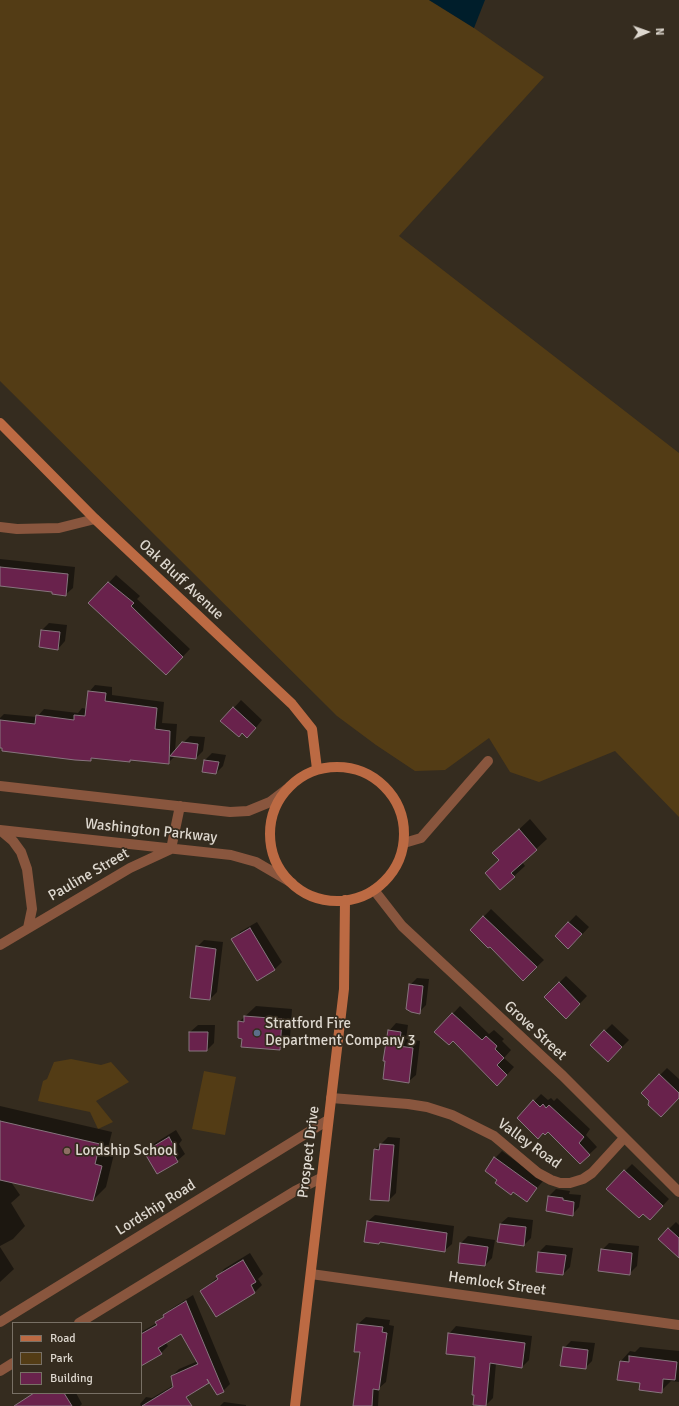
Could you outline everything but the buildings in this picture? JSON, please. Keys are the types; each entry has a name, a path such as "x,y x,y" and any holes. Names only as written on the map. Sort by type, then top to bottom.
{"main road":[{"name":"Oak Bluff Avenue","path":"0,423 95,519 292,704 312,730 317,769"},
{"path":"336,766 355,769 373,777 387,789 398,805 403,823 404,843 395,867 388,877 374,890 360,897 345,900 326,900 308,894 292,884 277,863 270,838 274,812 287,789 301,777 317,769 336,766"},
{"name":"Prospect Drive","path":"295,1406 344,989 345,900"}],"street":[{"path":"0,527 16,529 59,528 95,519"},
{"path":"404,843 421,838 488,761"},
{"name":"Washington Parkway","path":"0,786 230,812 248,810 270,802 287,789"},
{"path":"171,849 180,806"},
{"name":"Washington Parkway","path":"0,830 231,855 256,862 292,884"},
{"name":"Pauline Street","path":"0,830 17,846 27,869 32,909 28,928"},
{"name":"Pauline Street","path":"0,945 130,868 171,849"},
{"name":"Grove Street","path":"374,890 402,926 562,1076 679,1192"},
{"name":"Valley Road","path":"331,1098 408,1104 427,1107 452,1115 494,1136 538,1173 550,1180 560,1183 577,1181 592,1173 624,1138"},
{"name":"Lordship Road","path":"0,1322 328,1120"},
{"path":"81,1322 295,1191 321,1178"},
{"name":"Hemlock Street","path":"311,1274 679,1325"},
{"path":"0,1371 12,1364"}],"green space":[{"path":"0,0 429,0 474,28 544,77 399,236 679,453 679,817 615,751 539,782 510,772 489,738 445,770 415,771 376,745 337,716 0,381"},
{"path":"71,1059 101,1065 111,1062 129,1082 96,1101 113,1122 98,1129 90,1112 38,1101 43,1081 47,1079 54,1062"},
{"path":"204,1071 236,1077 225,1135 192,1129"}],"water":[{"path":"429,0 485,0 474,28"}],"place":[{"name":"Stratford Fire Department Company 3","path":"257,1033"},
{"name":"Lordship School","path":"67,1151"}]}
